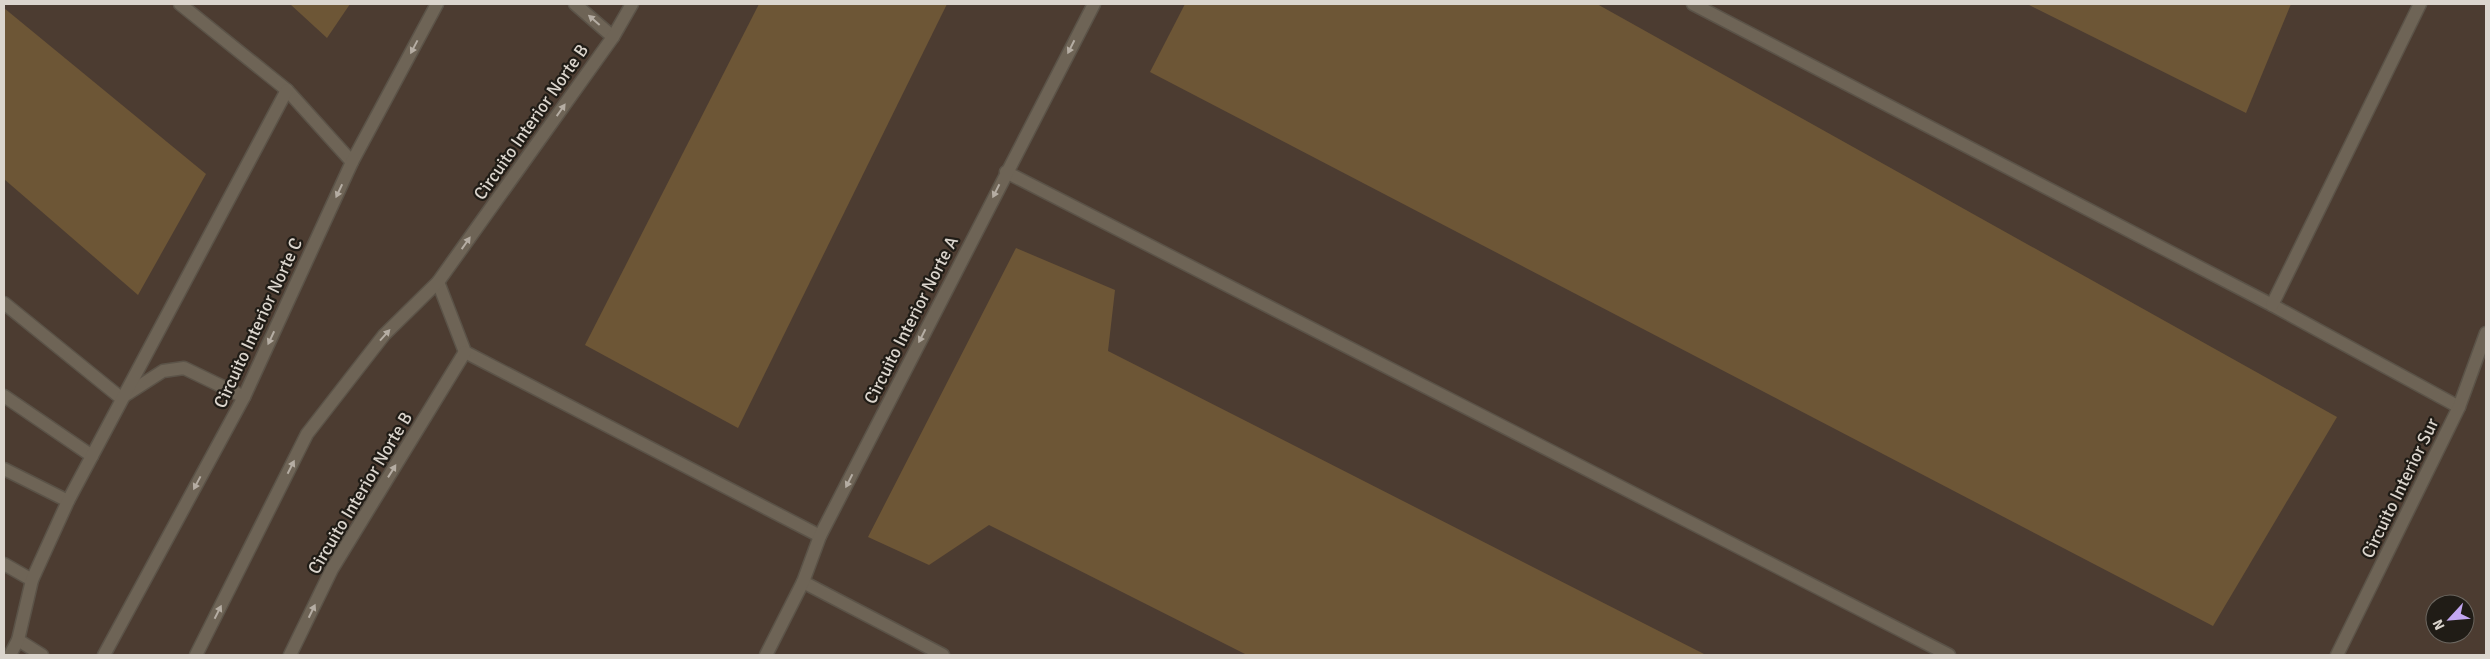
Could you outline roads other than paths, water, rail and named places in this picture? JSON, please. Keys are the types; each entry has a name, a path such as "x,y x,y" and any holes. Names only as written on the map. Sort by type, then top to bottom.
{"street":[{"path":"180,4 287,90 352,162"},
{"name":"Circuito Interior Norte C","path":"104,655 244,397 352,162 437,4"},
{"path":"576,4 613,37"},
{"name":"Circuito Interior Norte B","path":"196,655 307,434 384,335 438,282 613,37 632,4"},
{"name":"Circuito Interior Norte A","path":"766,655 803,582 820,536 1094,4"},
{"path":"1693,4 2272,305 2459,407"},
{"path":"2272,305 2420,4"},
{"path":"10,655 18,640 32,580 68,501 121,398 287,90"},
{"path":"1006,172 1949,655"},
{"path":"438,282 466,352 820,536"},
{"path":"4,303 121,398"},
{"name":"Circuito Interior Sur","path":"2337,655 2459,407 2486,333"},
{"name":"Circuito Interior Norte B","path":"290,655 332,568 466,352"},
{"path":"121,398 164,371 184,368 244,397"},
{"path":"4,396 92,456"},
{"path":"4,469 68,501"},
{"path":"4,564 32,580"},
{"path":"803,582 943,655"},
{"path":"18,640 42,655"}]}
